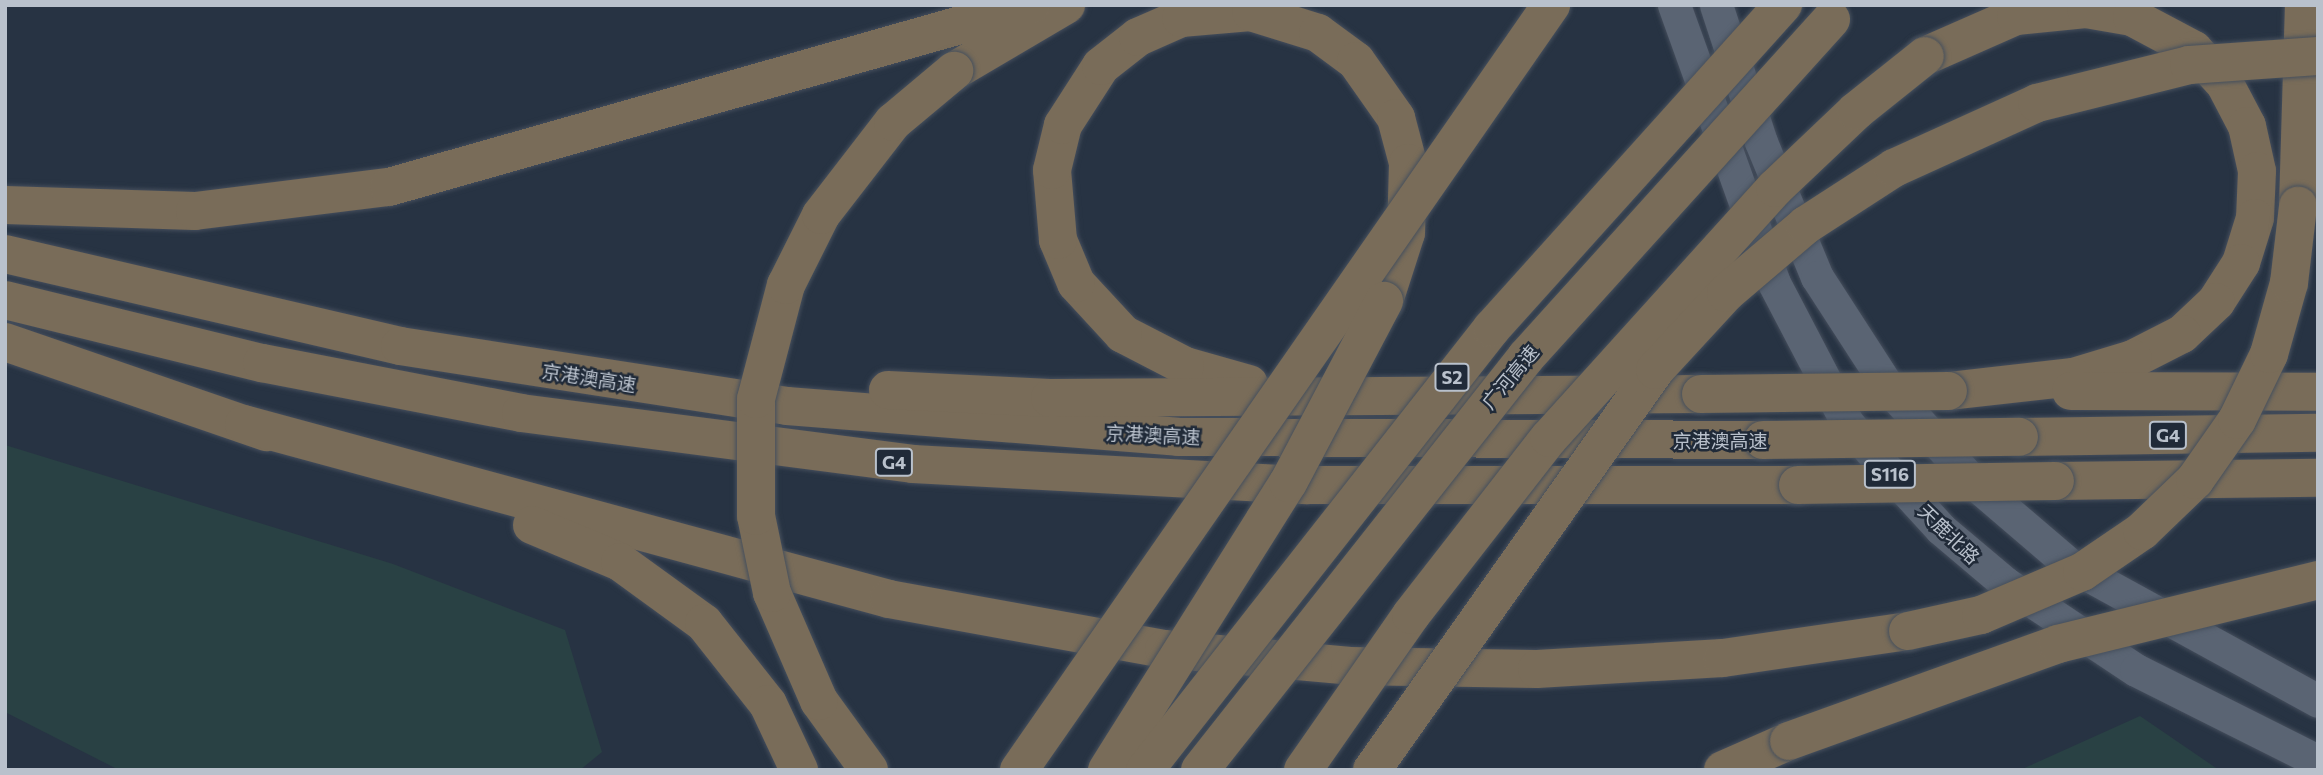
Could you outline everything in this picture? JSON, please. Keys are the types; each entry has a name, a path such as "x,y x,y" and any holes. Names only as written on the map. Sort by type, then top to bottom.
{"highway":[{"path":"5,205 169,211 324,198 452,173 1031,5"},
{"path":"869,770 819,701 772,593 753,477 757,399 786,285 821,215 867,151 954,71 1066,5"},
{"path":"1018,770 1550,5"},
{"name":"S2","path":"1145,770 1492,328 1783,5"},
{"name":"广河高速","path":"1200,770 1526,357 1845,5"},
{"path":"244,424 889,599 1164,649 1350,666 1537,669 1723,658 1908,631 1981,615 2082,572 2143,531 2195,480 2238,420 2269,354 2289,283 2298,206 2304,5"},
{"path":"1303,770 1411,615 1549,438 1775,188 1856,111 1926,56 2016,16 2086,9 2132,17 2175,36 2211,66 2238,104 2254,148 2258,195 2250,241 2230,283 2200,319 2133,359 1997,389"},
{"path":"1107,770 1288,483 1384,301 1406,233 1408,163 1385,97 1338,46 1274,16 1204,13 1138,37 1086,84 1063,125 1051,194 1065,262 1090,302 1123,334 1163,358 1207,374 1310,393"},
{"path":"1372,770 1655,370 1726,293 1806,225 1917,155 2037,103 2189,65 2318,56"},
{"name":"京港澳高速","path":"5,254 400,346 774,404 1047,430 1309,441 1763,440 2318,433"},
{"name":"G4","path":"5,300 262,363 508,411 913,464 1307,485 1798,485 2318,478"},
{"path":"5,342 244,424 588,548 649,580 710,630 768,704 799,770"},
{"path":"400,346 547,352 919,393 1180,398 1310,393 1701,394 1997,389 2318,392"},
{"path":"1724,770 1789,741 2058,644 2318,580"}],"main road":[{"name":"天鹿北路","path":"1674,5 1774,283 1846,421 1878,460 1941,529 2006,583 2136,670 2318,761"},
{"name":"S116","path":"1716,5 1761,142 1817,276 1890,390 1974,484 2070,565 2318,701"}],"green space":[{"path":"5,445 393,564 565,630 602,752 580,770 119,770 5,712"},
{"path":"2140,716 2219,770 2020,770"}]}
